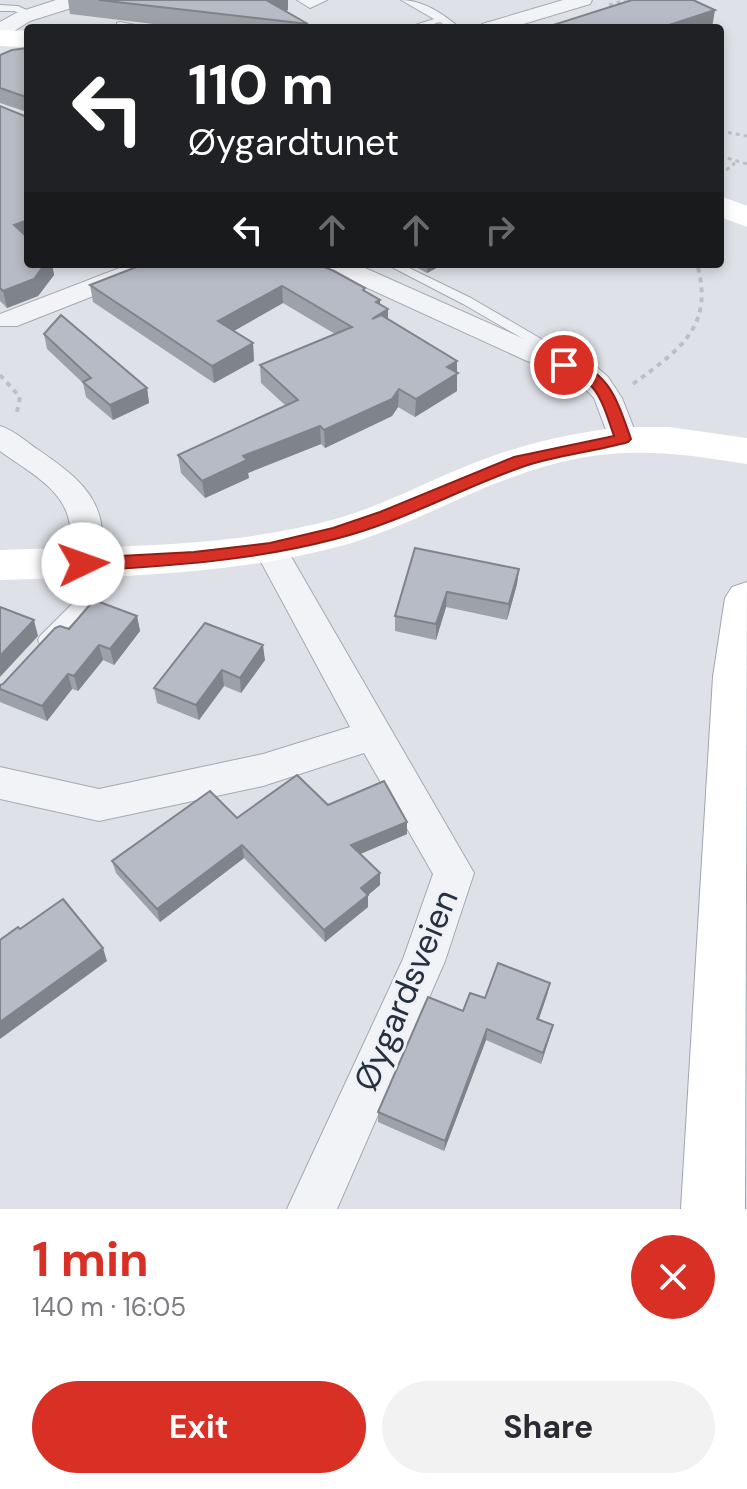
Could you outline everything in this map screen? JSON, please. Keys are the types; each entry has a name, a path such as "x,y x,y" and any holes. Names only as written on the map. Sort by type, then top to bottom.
{"street":[{"path":"502,24 583,0"},
{"path":"34,24 68,1"},
{"path":"728,176 747,197"},
{"path":"724,207 747,218"},
{"path":"8,320 143,268"},
{"path":"344,268 537,355 581,368 608,398 623,439"},
{"path":"5,437 74,494 84,509 83,564"},
{"path":"0,565 194,559 270,549 374,520 520,461 623,439 670,439 747,451"},
{"name":"Øygardsveien","path":"270,549 454,873 424,961 312,1209"},
{"path":"713,1209 736,677 747,598"},
{"path":"0,783 99,805 263,770 373,735"}],"lane":[{"path":"301,0 310,5 323,0"},
{"path":"405,0 421,6 447,24"},
{"path":"0,8 15,8 21,33"},
{"path":"425,24 439,20"},
{"path":"400,268 575,360 581,368"},
{"path":"29,658 80,606"}],"path":[{"path":"724,132 747,136"},
{"path":"728,176 747,164"},
{"path":"608,398 653,369 693,333 706,295 698,268"},
{"path":"0,375 20,397 5,437"}],"building":[{"path":"99,0 266,0 308,24"},
{"path":"632,0 693,0 715,10 672,24 556,24"},
{"path":"24,48 24,96 0,88 0,55"},
{"path":"0,106 24,116 24,221 14,225 24,234 24,268 42,268 34,279 3,291 0,288"},
{"path":"134,268 327,268 365,288 363,290 380,300 376,302 388,309 372,319 381,315 457,361 447,367 458,373 416,399 399,389 392,399 324,430 320,426 243,456 247,460 202,481 178,455 298,400 260,365 352,327 282,286 218,321 253,343 212,366 90,285"},
{"path":"61,315 147,388 110,405 83,382 91,378 44,334"},
{"path":"415,548 519,569 509,604 447,592 436,624 395,616"},
{"path":"94,600 137,616 110,649 99,645 74,676 68,674 42,706 0,689 0,685 55,628 69,629"},
{"path":"0,607 34,620 0,656"},
{"path":"205,623 263,645 240,678 222,670 196,705 154,688"},
{"path":"297,775 328,805 384,781 407,822 351,845 380,873 361,888 368,895 324,930 242,845 157,909 112,861 210,791 237,818"},
{"path":"63,899 103,948 0,1022 0,940"},
{"path":"498,963 550,983 537,1019 553,1025 543,1053 487,1029 445,1141 378,1112 428,997 463,1011 470,993 485,998"}],"route":[{"path":"83,564 194,559 270,549 336,533 386,516 520,461 623,439 608,398 598,383 581,368 564,365"}]}
